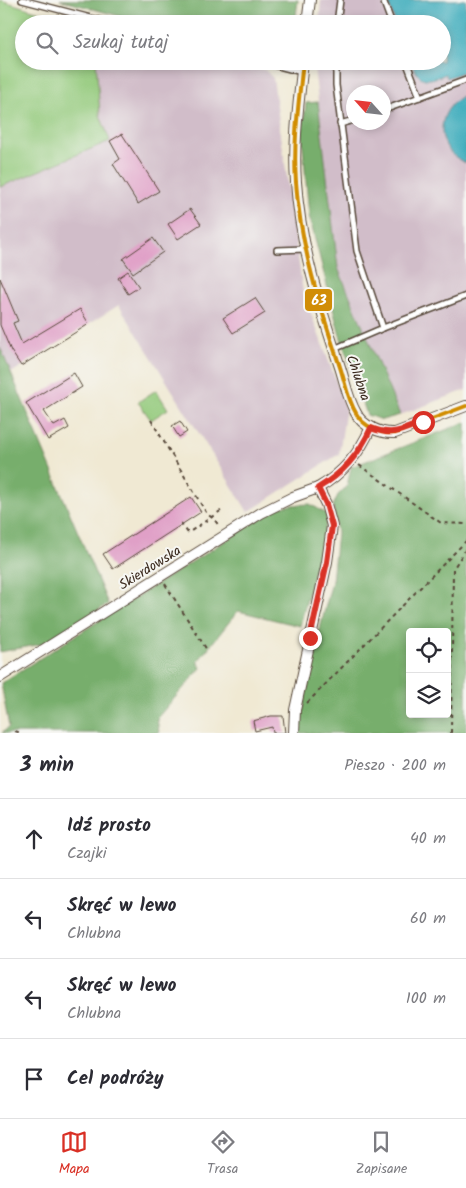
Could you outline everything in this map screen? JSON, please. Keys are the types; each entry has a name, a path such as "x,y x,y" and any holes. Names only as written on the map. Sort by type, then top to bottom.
{"street":[{"path":"308,15 310,0"},
{"name":"Chlubna","path":"302,72 295,159 298,208 306,250 334,350 356,414 371,428"},
{"path":"294,733 295,710 327,562 332,526 326,504 318,488 353,459 363,445 371,428 381,432 395,433 466,406"},
{"name":"Skierdowska","path":"0,677 261,513 318,488"}],"lane":[{"path":"22,0 80,15"},
{"path":"339,15 340,0"},
{"path":"383,0 389,15"},
{"path":"294,70 302,72"},
{"path":"336,70 340,124 357,251 383,328"},
{"path":"410,70 420,97"},
{"path":"391,107 466,80"},
{"path":"340,124 346,122"},
{"path":"276,250 306,250"},
{"path":"334,350 383,328 466,296"}],"path":[{"path":"151,420 207,514 226,536"},
{"path":"355,462 441,523 466,524"},
{"path":"181,523 188,533 222,510"},
{"path":"303,706 466,541"},
{"path":"450,733 453,570 466,550"},
{"path":"160,577 207,650"},
{"path":"15,731 21,733"}],"shaded area":[{"path":"321,0 466,0 466,390 400,415 338,268 314,70 451,70 451,15 320,15"},
{"path":"97,70 265,70 273,78 303,292 346,408 339,454 248,512 119,305 11,373 0,347 0,187 110,141 100,115"}],"green space":[{"path":"0,0 49,15 15,15 15,70 97,70 100,115 110,141 0,187"},
{"path":"60,0 298,0 296,15 116,15"},
{"path":"318,102 338,268 400,415 382,420 367,415 339,332 309,216 302,135 306,103"},
{"path":"0,347 108,604 47,643 0,652"},
{"path":"156,390 168,409 151,420 138,402"},
{"path":"466,422 466,733 299,733 314,653 332,581 337,533 333,506 338,495 347,486 351,467"},
{"path":"310,504 327,514 327,521 300,626 238,611 198,661 201,668 157,718 159,733 2,733 9,727 1,683 277,508"}],"water":[{"path":"387,0 466,0 466,71 447,78 446,74 424,79 415,70 451,70 451,15 393,15"},
{"path":"466,94 466,163 455,157 448,148 443,139 442,129 448,109"}],"building":[{"path":"122,134 159,191 138,204 113,164 120,159 110,141"},
{"path":"190,209 201,224 178,239 168,224"},
{"path":"153,238 163,252 133,273 123,259"},
{"path":"128,271 139,287 128,294 118,278"},
{"path":"0,278 18,321 13,323 22,344 80,309 89,324 21,366 11,351 0,325"},
{"path":"255,298 265,313 233,333 223,318"},
{"path":"74,373 82,387 44,411 54,426 65,420 69,428 48,440 26,403"},
{"path":"180,421 187,432 179,437 172,426"},
{"path":"191,497 201,512 113,569 103,554"},
{"path":"271,716 283,716 285,733 273,733 272,727 255,731 253,721"}],"transit line":[{"name":"63","path":"302,70 295,152 298,206 312,276 353,408 359,418 372,428 378,431 395,433 466,406"}],"route":[{"path":"310,638 327,562 332,526 326,504 318,488 353,459 363,445 371,428 381,432 395,433 423,422"}]}
